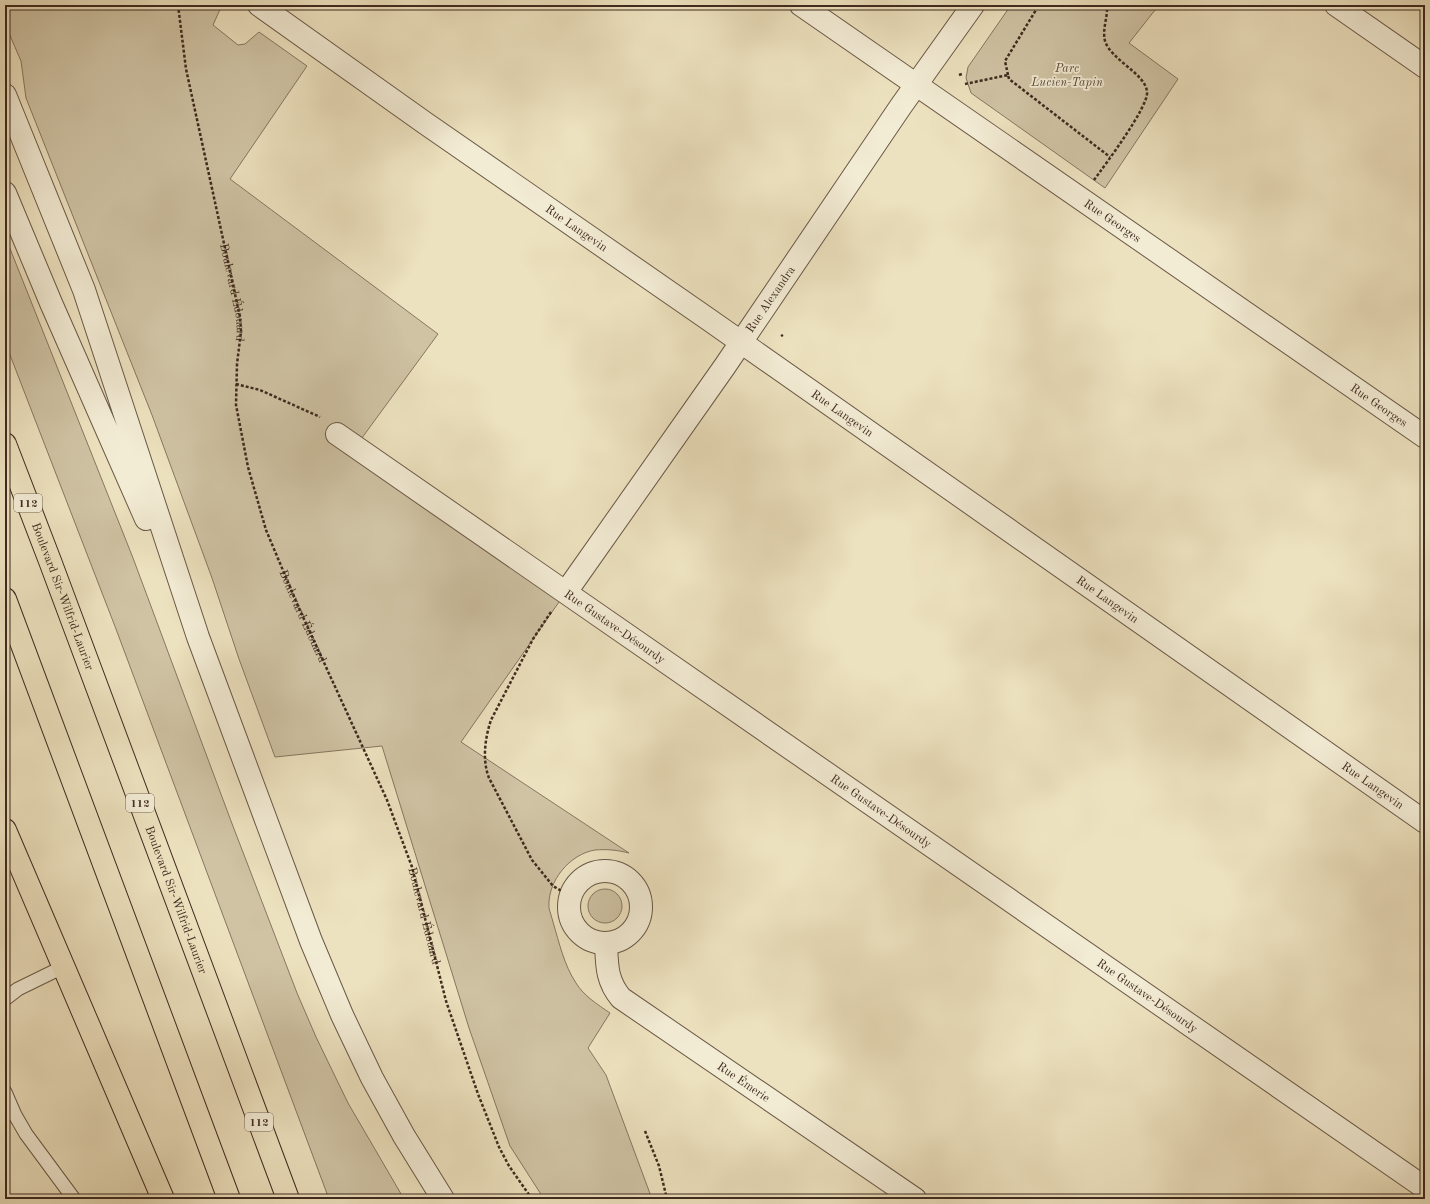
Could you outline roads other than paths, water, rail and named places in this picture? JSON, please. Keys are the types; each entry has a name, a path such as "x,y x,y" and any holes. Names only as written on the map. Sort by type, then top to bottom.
{"highway":[{"name":"Boulevard Sir-Wilfrid-Laurier","path":"5,444 56,576 288,1199"},
{"path":"5,599 229,1199"},
{"path":"5,830 163,1199"}],"street":[{"name":"Rue Langevin","path":"259,5 1425,822"},
{"name":"Rue Georges","path":"800,5 1425,437"},
{"name":"Rue Alexandra","path":"566,592 741,343 973,5"},
{"path":"1336,5 1425,67"},
{"path":"5,95 84,290 198,637 327,981 356,1046 388,1108 421,1166 443,1199"},
{"path":"5,193 50,303 198,637"},
{"name":"Rue Gustave-Désourdy","path":"337,434 1425,1188"},
{"path":"602,870 620,873 625,876 634,884 641,901 641,914 636,925 628,935 606,943 588,939 578,931 570,915 570,896 579,880 602,870"},
{"name":"Rue Émerie","path":"606,943 609,979 612,986 621,998 915,1199"}],"lane":[{"path":"5,999 18,989 63,967"},
{"path":"5,1092 15,1115 26,1134 74,1199"}],"park label":[{"name":"Parc Lucien-Tapin","path":"1067,75"}]}
